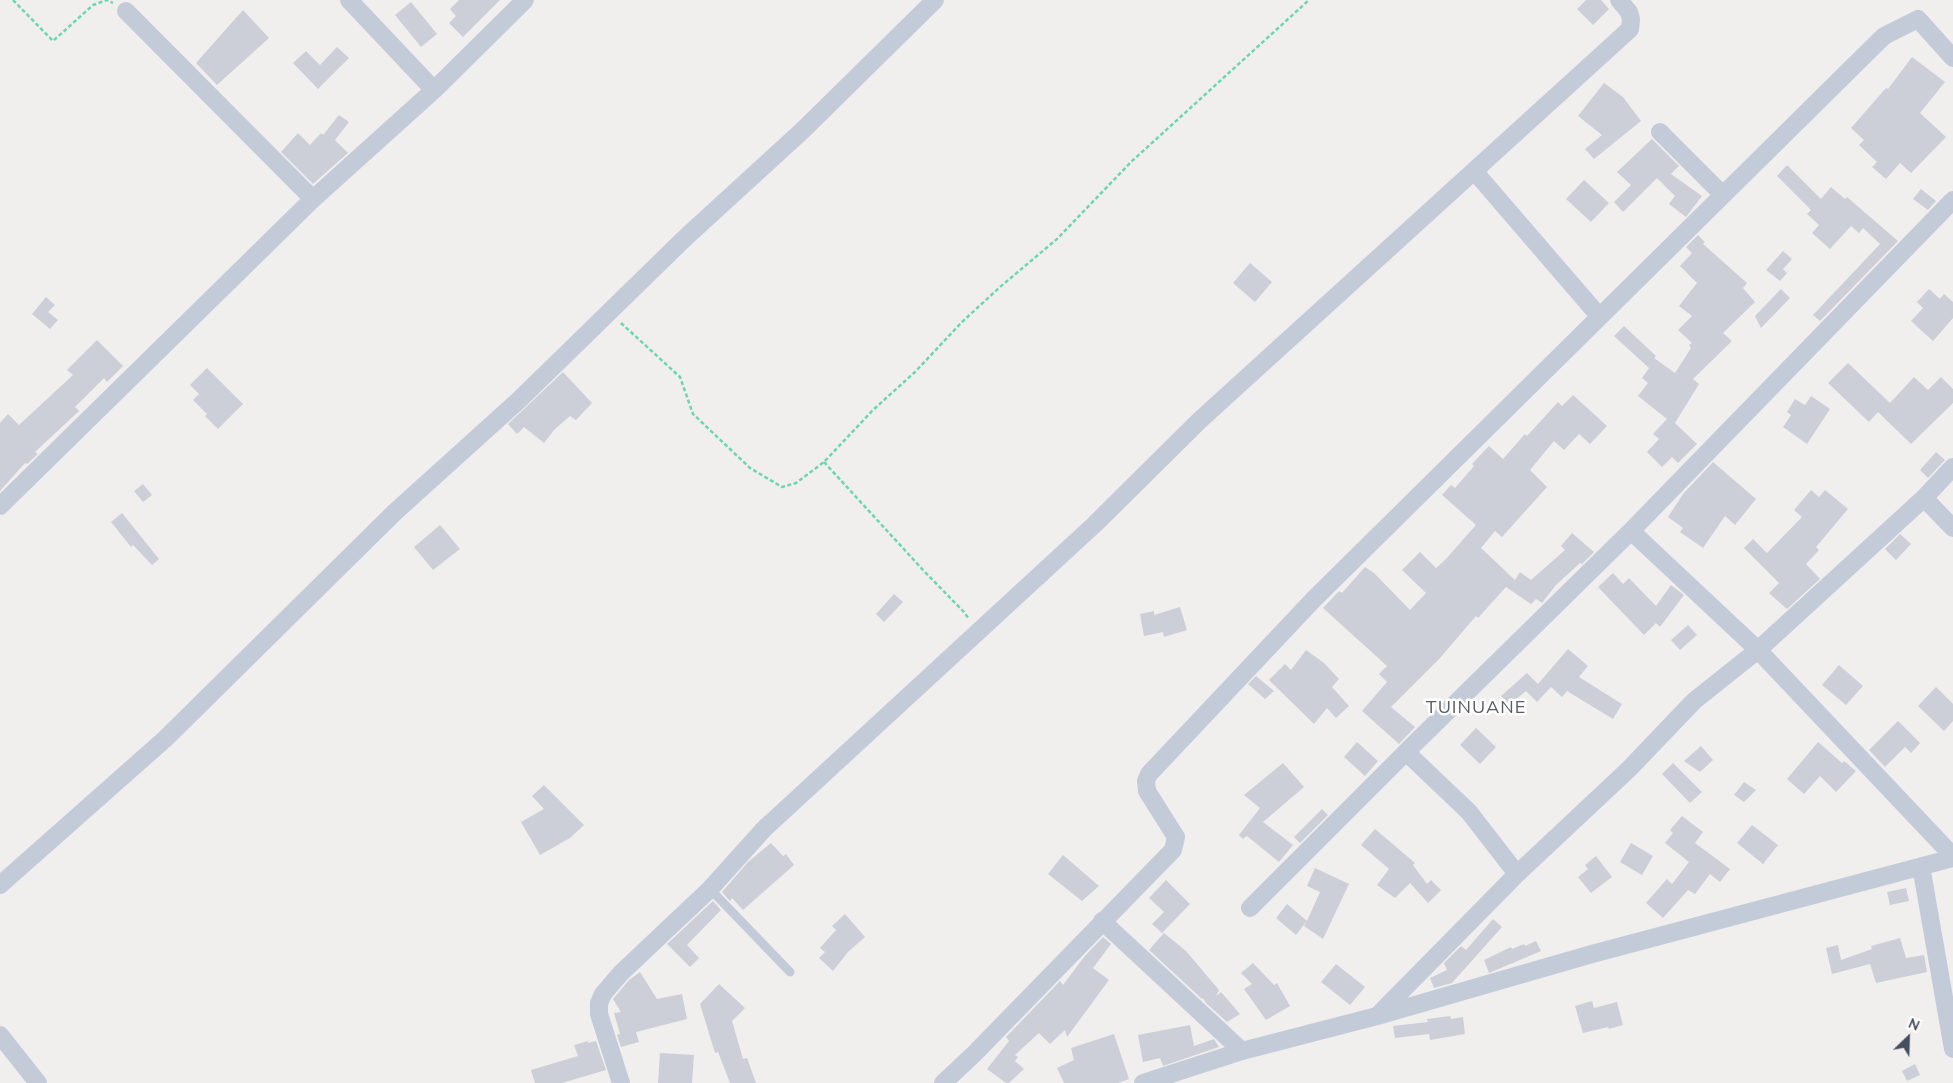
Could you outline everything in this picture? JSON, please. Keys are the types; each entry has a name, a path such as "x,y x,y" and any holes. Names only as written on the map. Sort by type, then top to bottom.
{"street":[{"path":"349,0 434,90"},
{"path":"0,506 313,199 434,90 525,0"},
{"path":"0,886 165,739 395,512 519,400 685,238 803,130 935,0"},
{"path":"621,1083 599,1014 601,999 621,973 710,889 764,829 1095,524 1200,420 1475,172 1630,29 1631,19 1629,12 1619,0"},
{"path":"126,11 313,199"},
{"path":"943,1083 974,1054 1173,850 1176,837 1148,791 1146,781 1154,767 1314,599 1884,36 1918,19 1953,58"},
{"path":"1660,132 1723,194"},
{"path":"1475,172 1600,316"},
{"path":"1250,908 1630,531 1953,200"},
{"path":"1377,1016 1517,874 1629,769 1694,701 1758,650 1924,498 1953,467"},
{"path":"1924,498 1953,528"},
{"path":"1143,1083 1242,1051 1377,1016 1592,954 1953,857 1758,650 1630,531"},
{"path":"1406,752 1469,812 1517,874"},
{"path":"1921,866 1953,1049"},
{"path":"1102,921 1242,1051"},
{"path":"0,1035 38,1083"}],"lane":[{"path":"710,889 790,972"}],"path":[{"path":"13,0 53,41 93,5 107,0 126,11"},
{"path":"608,312 680,377 693,414 750,468 782,487 796,483 824,462 873,410 915,372 962,322 1057,239 1131,162 1309,0"},
{"path":"824,462 963,611 978,633"}],"building":[{"path":"459,0 500,0 463,37 449,23 456,16 450,9"},
{"path":"1586,0 1601,0 1609,9 1593,25 1577,9"},
{"path":"411,2 437,34 421,47 395,15"},
{"path":"243,10 269,38 217,85 196,63"},
{"path":"337,47 349,58 318,89 293,63 306,51 320,65"},
{"path":"1912,57 1945,82 1920,113 1946,137 1911,173 1900,163 1886,179 1872,167 1877,162 1859,145 1864,140 1851,128 1886,88 1888,89"},
{"path":"1604,83 1623,97 1641,121 1594,159 1585,149 1602,135 1578,116"},
{"path":"339,115 349,122 335,140 348,153 313,184 281,152 298,133 310,145 321,133 323,135"},
{"path":"1652,139 1679,166 1671,174 1702,196 1686,217 1669,204 1675,196 1657,178 1623,212 1614,202 1631,185 1617,172"},
{"path":"1787,165 1821,199 1831,187 1845,199 1847,197 1898,241 1820,321 1813,315 1880,244 1863,228 1859,233 1851,226 1830,249 1812,233 1819,225 1807,214 1811,210 1777,176"},
{"path":"1584,180 1609,203 1591,222 1566,199"},
{"path":"1921,189 1936,201 1928,210 1913,199"},
{"path":"1698,235 1705,242 1703,244 1747,283 1743,288 1755,302 1723,333 1732,341 1693,379 1699,384 1675,423 1697,444 1678,463 1672,457 1662,467 1647,452 1659,439 1653,434 1667,419 1638,396 1648,383 1642,378 1649,368 1614,336 1624,326 1656,356 1654,358 1675,373 1691,348 1689,345 1692,343 1678,330 1692,316 1679,306 1697,283 1680,266 1692,253 1686,247"},
{"path":"1783,251 1792,259 1783,269 1787,273 1780,281 1766,270"},
{"path":"1250,263 1272,282 1255,302 1233,283"},
{"path":"1781,289 1790,298 1761,328 1755,316"},
{"path":"1929,289 1940,299 1944,294 1953,302 1953,318 1933,341 1911,321 1923,308 1917,302"},
{"path":"46,297 55,305 48,312 58,320 50,329 32,314"},
{"path":"97,340 123,366 107,382 104,378 75,407 79,411 35,452 38,454 27,464 25,463 0,491 0,423 8,414 19,425 73,375 67,370"},
{"path":"1848,363 1890,403 1914,377 1928,390 1941,377 1953,389 1953,403 1911,444 1878,412 1869,422 1828,383"},
{"path":"207,368 243,404 218,429 193,400 199,394 190,385"},
{"path":"563,372 592,403 576,420 570,416 554,430 544,443 524,427 517,434 508,424"},
{"path":"1573,395 1607,426 1590,444 1579,434 1564,450 1554,441 1530,470 1547,487 1502,537 1495,531 1481,548 1515,580 1520,572 1531,580 1565,550 1561,546 1572,533 1594,552 1556,585 1542,603 1536,599 1531,604 1506,587 1478,618 1476,616 1440,658 1391,707 1415,727 1399,744 1362,711 1387,682 1379,674 1387,666 1323,608 1339,591 1342,593 1365,567 1374,573 1410,610 1426,593 1402,570 1420,552 1436,568 1476,525 1442,495 1451,485 1455,488 1474,466 1472,464 1489,446 1503,459 1525,434 1527,436 1558,402 1562,406"},
{"path":"1811,396 1830,409 1807,444 1783,427 1791,415 1787,412 1795,399 1805,405"},
{"path":"1936,452 1945,460 1928,478 1920,470"},
{"path":"1713,462 1756,499 1735,525 1725,516 1703,548 1680,532 1683,528 1668,517 1683,494"},
{"path":"143,484 152,495 143,502 134,491"},
{"path":"1811,490 1819,497 1825,490 1848,509 1816,547 1819,550 1806,564 1820,579 1787,609 1769,593 1779,583 1744,548 1753,539 1767,553 1802,517 1794,510"},
{"path":"122,513 159,559 152,565 133,545 131,547 111,522"},
{"path":"440,525 460,549 433,570 414,547"},
{"path":"1900,534 1911,544 1896,560 1885,549"},
{"path":"1613,573 1623,584 1629,578 1656,606 1671,585 1684,595 1660,627 1656,623 1644,635 1598,587"},
{"path":"894,594 903,602 884,622 876,614"},
{"path":"1180,607 1187,630 1164,637 1163,632 1144,636 1140,614 1154,611 1154,615"},
{"path":"1688,625 1697,635 1680,650 1671,640"},
{"path":"1568,649 1588,666 1579,677 1622,704 1613,719 1567,691 1562,697 1551,687 1537,702 1526,691 1509,705 1501,696 1527,673 1538,684"},
{"path":"1306,650 1324,663 1339,679 1332,687 1349,706 1336,718 1327,708 1314,724 1269,680 1285,664 1291,670"},
{"path":"1839,665 1863,686 1846,705 1822,685"},
{"path":"1256,676 1274,691 1265,699 1248,684"},
{"path":"1936,687 1953,704 1953,721 1944,731 1918,706"},
{"path":"1898,721 1920,743 1911,753 1905,747 1885,767 1869,750"},
{"path":"1476,728 1496,747 1480,764 1460,745"},
{"path":"1357,742 1378,761 1365,776 1344,757"},
{"path":"1818,742 1842,763 1844,761 1856,771 1836,792 1820,776 1804,794 1787,779"},
{"path":"1701,746 1713,760 1700,772 1684,761"},
{"path":"1283,763 1304,787 1263,822 1293,845 1279,862 1247,836 1243,839 1239,835 1260,808 1244,795"},
{"path":"1673,763 1702,792 1690,803 1662,774"},
{"path":"1744,782 1756,790 1744,802 1734,795"},
{"path":"544,785 584,825 570,838 540,855 521,822 544,809 532,796"},
{"path":"1322,809 1328,815 1300,843 1294,837"},
{"path":"1682,816 1703,832 1695,843 1730,869 1720,882 1710,874 1695,894 1688,890 1663,918 1646,903 1667,879 1672,884 1689,862 1665,843 1673,833 1670,830"},
{"path":"1752,825 1778,845 1763,864 1737,843"},
{"path":"1375,829 1415,863 1413,865 1427,884 1431,880 1441,890 1428,903 1410,883 1395,898 1377,885 1389,869 1361,845"},
{"path":"771,843 783,856 786,854 794,865 743,910 732,898 730,901 722,892 748,862"},
{"path":"1631,843 1653,856 1642,875 1620,862"},
{"path":"1063,855 1099,886 1082,901 1048,874"},
{"path":"1596,856 1612,877 1591,893 1578,877 1588,869 1585,865"},
{"path":"1315,868 1349,884 1323,939 1304,926 1306,922 1296,935 1276,918 1287,904 1307,921 1320,892 1307,886"},
{"path":"1166,880 1190,904 1162,933 1152,924 1164,912 1149,898"},
{"path":"1906,888 1909,901 1890,905 1887,892"},
{"path":"713,901 721,910 687,945 699,958 690,967 667,944"},
{"path":"845,914 865,937 848,952 833,971 819,958 825,952 820,948 836,930 832,926"},
{"path":"1493,919 1502,927 1452,983 1434,988 1430,978 1447,970 1444,963 1461,946 1466,950"},
{"path":"1164,933 1186,951 1219,990 1216,996 1221,992 1240,1014 1227,1022 1149,950"},
{"path":"1103,937 1111,944 1093,968 1109,980 1067,1037 1065,1030 1050,1044 1039,1033 1015,1055 1018,1057 1015,1061 1024,1069 1009,1083 1006,1083 987,1069 1009,1041 1006,1037 1060,981 1063,985 1084,957"},
{"path":"1900,938 1906,958 1924,955 1927,972 1876,983 1870,964 1832,974 1826,948 1838,945 1841,960 1872,949 1871,946"},
{"path":"1536,941 1541,951 1489,973 1484,960 1511,947 1512,949 1524,944 1525,946"},
{"path":"1253,963 1274,985 1277,983 1290,1006 1266,1020 1244,989 1252,984 1241,973"},
{"path":"1336,964 1365,987 1350,1005 1321,982"},
{"path":"640,972 657,999 682,994 687,1019 636,1032 639,1042 621,1047 617,1035 620,1034 614,1013 621,1012 613,999 629,980"},
{"path":"719,984 745,1008 732,1021 743,1059 747,1058 756,1083 730,1083 718,1052 715,1053 700,1004"},
{"path":"1592,1001 1594,1008 1617,1002 1623,1025 1583,1033 1575,1006"},
{"path":"1450,1016 1451,1019 1463,1017 1465,1034 1430,1040 1429,1034 1395,1038 1393,1026 1428,1022 1427,1019"},
{"path":"1190,1025 1194,1046 1214,1039 1219,1047 1163,1066 1160,1058 1143,1062 1138,1035"},
{"path":"1114,1034 1129,1079 1118,1083 1064,1083 1057,1068 1074,1060 1071,1048"},
{"path":"588,1041 588,1043 596,1041 606,1070 562,1083 535,1083 531,1070 578,1056 574,1045"},
{"path":"660,1053 694,1055 692,1083 658,1083"},
{"path":"1915,1064 1920,1075 1907,1081 1902,1071"}],"district":[{"name":"TUINUANE","path":"1476,708"}]}
